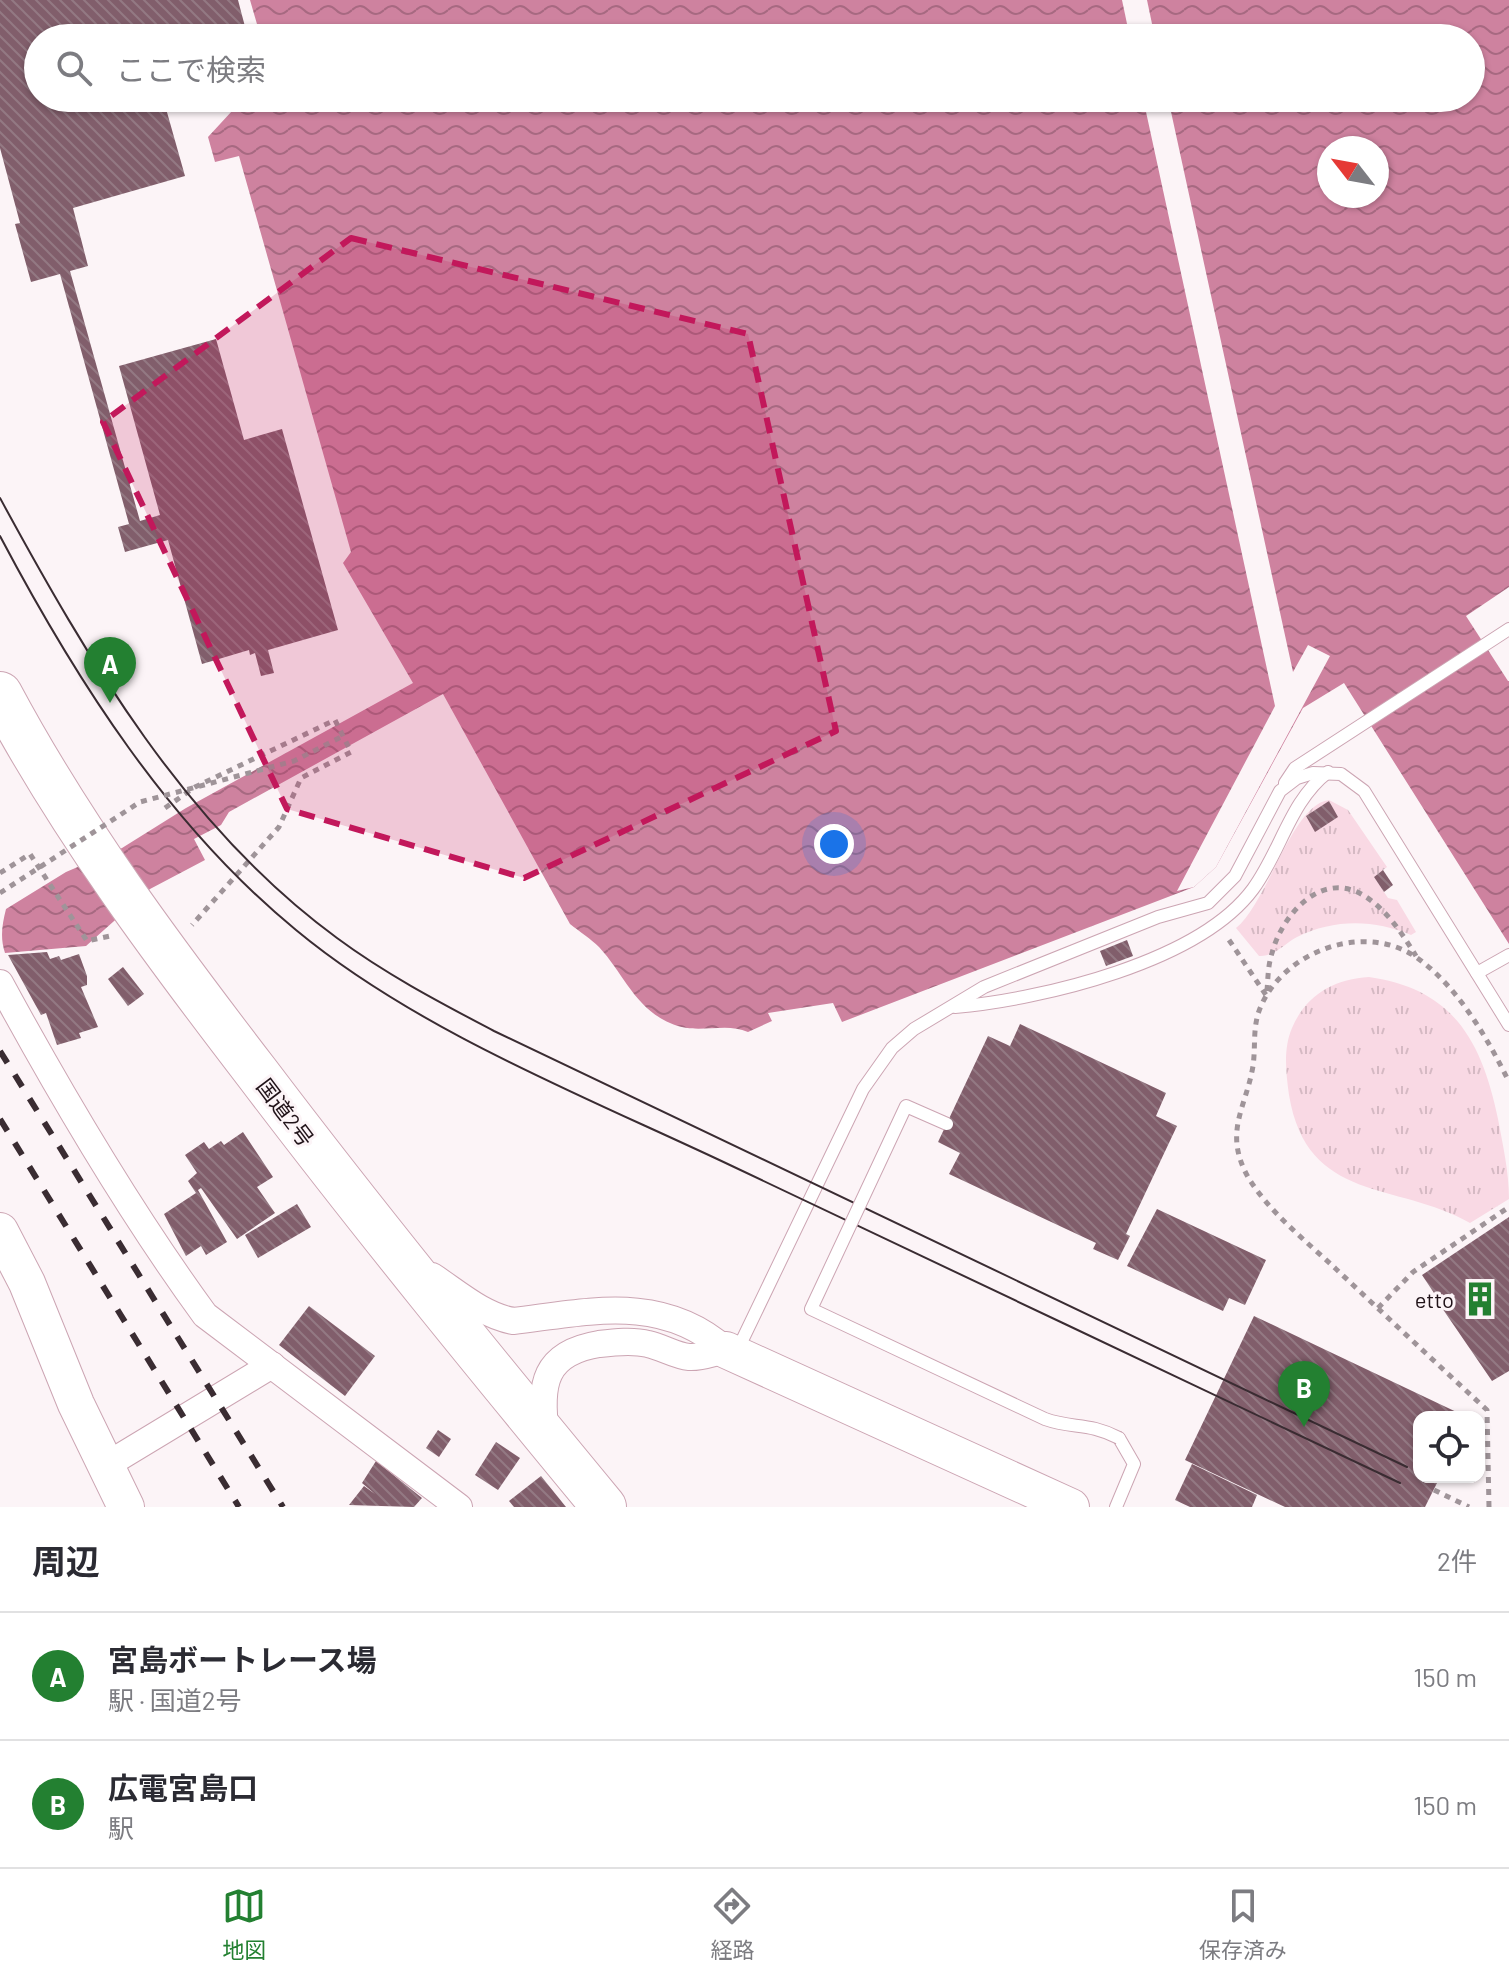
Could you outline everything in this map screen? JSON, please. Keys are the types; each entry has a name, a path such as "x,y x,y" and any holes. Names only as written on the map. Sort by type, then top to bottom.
{"highway":[{"name":"国道2号","path":"0,694 97,855 123,922 604,1507"}],"street":[{"path":"0,983 41,1058 175,1275 205,1315 459,1507"},
{"path":"0,1231 27,1283 125,1507"},
{"path":"384,1240 470,1303 501,1319 513,1321 611,1308 685,1324 708,1335 730,1352 1071,1507"},
{"path":"547,1438 543,1408 547,1378 556,1362 570,1351 617,1342 645,1343 689,1357 730,1352"},
{"path":"105,1466 272,1365"}],"lane":[{"path":"730,1352 874,1070 914,1029 984,987 1158,917 1208,903 1235,876 1295,768 1509,629"},
{"path":"1280,791 1297,778 1328,772 1353,780 1364,791 1509,1025"},
{"path":"954,1007 1080,984 1185,944 1219,924 1255,887 1301,802 1312,785 1328,772"},
{"path":"1477,973 1509,955"},
{"path":"947,1124 906,1106 811,1309 1045,1419 1058,1424 1088,1425 1119,1438 1134,1464 1116,1507"}],"path":[{"path":"165,808 193,784 286,745 335,720 351,752 303,777 279,827 183,934"},
{"path":"0,893 140,802 294,761 343,736"},
{"path":"0,873 30,854 87,941 123,922"},
{"path":"1489,1507 1487,1410 1278,1214 1248,1176 1236,1146 1237,1116 1252,1066 1254,1030 1266,996 1271,954 1285,925 1306,900 1324,888 1343,887 1370,900 1400,930 1417,957 1441,979 1480,1030 1509,1082"},
{"path":"1219,924 1266,996"},
{"path":"1266,996 1291,966 1330,947 1373,944 1417,957"},
{"path":"1378,1308 1413,1272 1509,1207"},
{"path":"1434,1490 1469,1507"}],"highlighted area":[{"path":"351,238 748,334 836,731 524,878 287,809 103,422"}],"green space":[{"path":"1329,800 1348,810 1387,867 1374,877 1388,898 1397,900 1416,932 1411,935 1383,926 1339,924 1311,931 1274,952 1259,956 1236,928 1259,898 1303,818 1316,806"},
{"path":"1369,977 1398,983 1423,993 1443,1007 1473,1043 1483,1066 1498,1119 1509,1199 1470,1223 1442,1210 1359,1184 1335,1172 1315,1155 1299,1130 1286,1070 1287,1044 1292,1028 1305,1006 1323,991 1344,981"}],"water":[{"path":"250,0 1509,0 1509,944 1344,683 1303,708 1216,867 1194,887 842,1022 833,1003 768,1013 772,1021 748,1032 729,1028 680,1027 647,1008 599,947 570,924 443,694 229,812 221,825 194,839 205,860 150,889 86,946 5,953 2,931 6,909 66,872 122,848 186,808 413,683 343,563 351,552 239,156 215,162 208,137 231,112 1485,112 1485,24 257,24"}],"pier":[{"path":"1122,0 1147,0 1152,24 1127,24"},
{"path":"1146,112 1171,112 1293,672 1308,645 1330,656 1216,867 1194,887 1177,891 1275,706"},
{"path":"1509,587 1509,681 1508,681 1466,616"}],"building":[{"path":"0,0 238,0 244,24 24,24 24,112 167,112 185,176 73,208 88,266 70,271 140,521 160,515 119,366 216,339 244,440 282,429 338,630 268,650 274,673 261,676 255,653 250,655 249,650 202,664 168,540 125,552 118,527 129,524 60,274 31,282 15,224 20,223 0,148"},
{"path":"1329,801 1338,817 1315,832 1306,816"},
{"path":"1383,870 1393,885 1384,892 1374,877"},
{"path":"1127,940 1133,956 1106,966 1100,951"},
{"path":"47,952 50,959 59,956 61,960 79,954 87,976 87,985 81,987 98,1027 79,1033 81,1038 57,1045 46,1013 41,1015 8,955"},
{"path":"123,967 144,994 128,1006 108,979"},
{"path":"1020,1024 1166,1093 1156,1116 1177,1126 1126,1234 1130,1236 1118,1260 1093,1249 1096,1243 949,1174 960,1153 938,1142 988,1036 1010,1046"},
{"path":"243,1132 273,1177 257,1187 275,1213 237,1239 201,1188 198,1190 227,1242 206,1255 201,1246 186,1256 164,1214 196,1193 188,1181 197,1173 185,1155 204,1142 209,1149 221,1141 224,1145"},
{"path":"297,1204 311,1227 258,1258 245,1235"},
{"path":"1157,1209 1266,1260 1245,1305 1229,1298 1223,1311 1127,1266"},
{"name":"etto","path":"1509,1217 1509,1371 1492,1381 1442,1308 1455,1296 1452,1293 1440,1302 1422,1275"},
{"path":"309,1306 375,1356 345,1396 279,1345"},
{"path":"1254,1316 1454,1411 1413,1411 1413,1483 1437,1483 1425,1507 1285,1507 1185,1460"},
{"path":"438,1430 451,1439 439,1457 426,1448"},
{"path":"496,1442 520,1458 498,1490 475,1475"},
{"path":"376,1461 422,1498 414,1507 349,1505 364,1486 375,1494 362,1483"},
{"path":"1192,1464 1257,1495 1252,1507 1190,1507 1175,1500"},
{"path":"541,1476 566,1507 514,1507 509,1501"}],"tram line":[{"path":"0,498 105,679 187,793 233,846 283,894 337,938 414,988 494,1031 1407,1467"},
{"path":"0,536 60,644 129,748 167,798 250,889 344,967 450,1032 506,1061 1400,1483"}],"railway":[{"path":"0,1051 283,1507"},
{"path":"0,1119 239,1507"}],"place":[{"name":"宮島ボートレース場","path":"110,703"},
{"name":"etto","path":"1480,1299"},
{"name":"広電宮島口","path":"1304,1427"}]}
